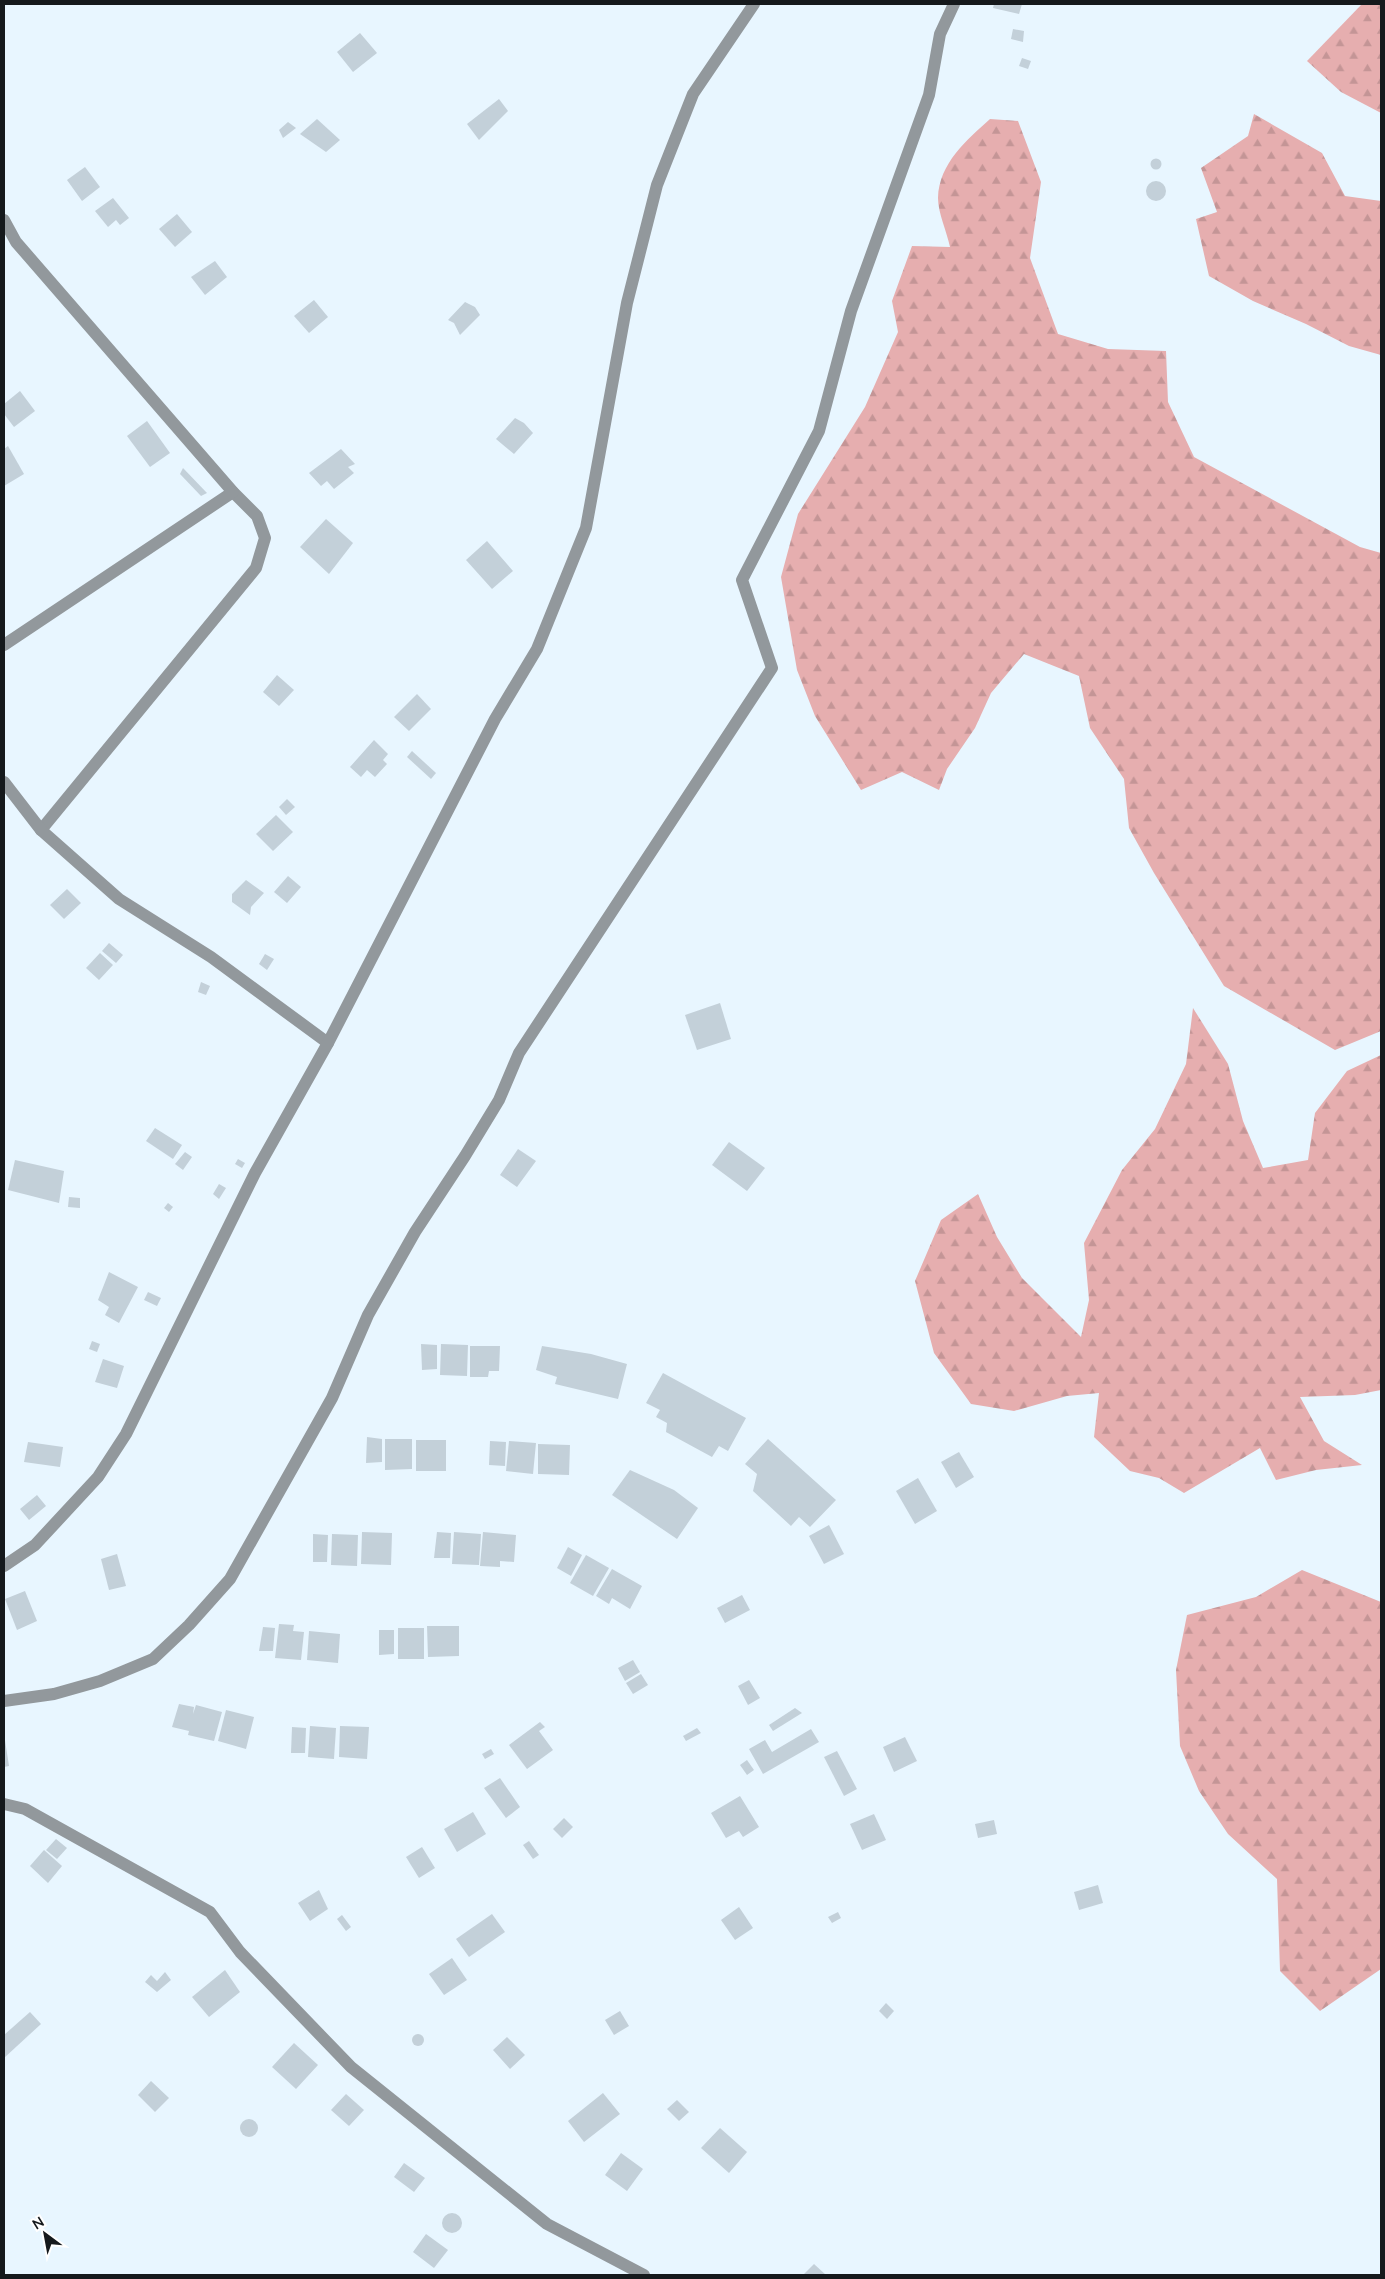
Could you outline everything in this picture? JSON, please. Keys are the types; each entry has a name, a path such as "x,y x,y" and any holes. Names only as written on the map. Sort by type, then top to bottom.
{"street":[{"path":"4,1566 35,1545 98,1477 126,1434 255,1173 328,1042 495,719 541,640 586,528 627,303 657,185 693,94 754,4"},
{"path":"4,1701 54,1694 100,1682 153,1659 189,1625 230,1579 332,1398 368,1315 415,1232 499,1100 519,1053 772,668 742,580 819,431 851,311 928,95 940,34 954,4"},
{"path":"4,220 16,242 233,492 257,516 265,538 256,568 41,830"},
{"path":"4,645 233,492"},
{"path":"4,782 41,830 119,899 210,957 328,1042"},
{"path":"4,1804 25,1809 210,1912 240,1952 350,2067 547,2224 644,2275"}],"green space":[{"path":"1362,4 1381,4 1381,113 1341,92 1307,61"},
{"path":"1254,114 1322,153 1345,196 1381,201 1381,355 1349,346 1306,324 1253,301 1209,276 1196,219 1217,212 1201,168 1248,136"},
{"path":"990,119 1018,121 1041,182 1030,258 1058,334 1108,349 1166,351 1168,402 1194,457 1360,547 1381,553 1381,1031 1335,1050 1224,986 1154,873 1129,828 1124,779 1090,728 1079,676 1024,654 991,693 975,728 947,769 939,790 902,772 861,790 815,716 797,670 781,577 798,514 865,407 898,332 892,301 912,246 950,247 938,204 943,174 956,153"},
{"path":"1193,1008 1228,1064 1243,1121 1263,1168 1308,1160 1315,1113 1347,1071 1381,1055 1381,1390 1355,1395 1300,1397 1324,1441 1362,1465 1316,1470 1276,1480 1260,1448 1184,1493 1159,1478 1130,1471 1094,1437 1099,1393 1067,1396 1014,1411 971,1404 934,1353 915,1281 941,1220 978,1194 997,1237 1022,1278 1081,1337 1089,1300 1084,1243 1122,1170 1155,1129 1186,1064"},
{"path":"1302,1570 1381,1602 1381,1969 1320,2011 1280,1971 1277,1879 1228,1834 1199,1791 1180,1746 1176,1670 1187,1615 1256,1597"}],"building":[{"path":"994,4 1022,4 1019,14 993,8"},
{"path":"1013,29 1024,31 1023,42 1011,39"},
{"path":"360,33 377,53 353,72 337,52"},
{"path":"1022,58 1031,61 1028,69 1019,66"},
{"path":"499,99 508,111 479,140 467,124"},
{"path":"317,119 340,140 326,152 300,134"},
{"path":"288,122 296,128 283,138 279,130"},
{"path":"1156,158 1162,164 1156,170 1150,164"},
{"path":"85,167 100,187 82,201 67,180"},
{"path":"1156,181 1163,184 1166,191 1163,198 1156,201 1149,198 1146,191 1149,184"},
{"path":"113,198 129,218 120,225 116,220 108,227 95,211"},
{"path":"177,214 192,232 175,247 159,229"},
{"path":"215,261 227,277 205,295 191,277"},
{"path":"314,300 328,317 309,333 294,316"},
{"path":"465,302 475,307 480,315 460,335 454,323 448,320"},
{"path":"20,391 35,411 14,427 4,414 4,404"},
{"path":"515,418 524,423 533,433 514,454 496,439"},
{"path":"147,421 170,453 150,467 127,436"},
{"path":"8,446 24,474 4,486 4,449"},
{"path":"341,449 355,464 348,467 354,473 334,489 327,481 321,486 309,473"},
{"path":"183,468 207,493 201,496 180,474"},
{"path":"326,519 353,543 329,574 300,547"},
{"path":"487,541 513,571 492,589 466,560"},
{"path":"277,675 294,690 279,706 263,692"},
{"path":"417,694 431,709 409,731 394,717"},
{"path":"374,740 388,754 383,760 387,764 375,777 367,770 361,777 350,767"},
{"path":"412,751 436,773 431,779 407,757"},
{"path":"287,799 295,807 286,815 279,807"},
{"path":"276,815 293,832 273,851 256,834"},
{"path":"288,876 301,887 287,903 274,892"},
{"path":"246,880 264,893 251,907 250,915 232,902 232,894"},
{"path":"67,889 81,903 64,919 50,905"},
{"path":"109,943 123,955 116,963 102,951"},
{"path":"100,953 113,965 99,980 86,968"},
{"path":"265,954 274,959 267,970 259,964"},
{"path":"201,982 210,986 206,995 198,992"},
{"path":"720,1003 731,1039 697,1050 685,1015"},
{"path":"155,1128 182,1145 173,1159 146,1141"},
{"path":"729,1142 765,1168 747,1191 712,1165"},
{"path":"518,1149 536,1161 517,1187 500,1175"},
{"path":"185,1152 192,1157 183,1170 175,1164"},
{"path":"238,1159 245,1163 242,1168 235,1164"},
{"path":"15,1160 64,1171 59,1203 8,1190"},
{"path":"219,1184 226,1188 219,1199 213,1194"},
{"path":"69,1197 80,1198 80,1208 68,1207"},
{"path":"168,1203 173,1207 169,1212 164,1208"},
{"path":"109,1272 138,1287 119,1323 105,1315 109,1307 98,1300"},
{"path":"148,1292 161,1298 157,1306 144,1300"},
{"path":"92,1341 100,1344 97,1352 89,1349"},
{"path":"421,1344 437,1345 437,1369 422,1370"},
{"path":"441,1344 468,1345 467,1376 440,1375"},
{"path":"470,1346 500,1346 499,1371 489,1371 488,1377 470,1377"},
{"path":"542,1346 591,1354 627,1364 618,1399 555,1384 557,1377 536,1370"},
{"path":"103,1359 124,1366 117,1388 95,1382"},
{"path":"663,1373 746,1418 728,1451 719,1446 712,1457 666,1432 667,1423 656,1417 660,1410 646,1403"},
{"path":"367,1437 382,1439 382,1462 366,1463"},
{"path":"385,1439 412,1439 412,1469 385,1470"},
{"path":"768,1439 836,1500 810,1527 799,1517 791,1526 753,1491 757,1474 745,1464"},
{"path":"416,1440 446,1440 446,1471 416,1471"},
{"path":"490,1441 506,1442 505,1466 489,1465"},
{"path":"509,1441 536,1443 533,1474 506,1471"},
{"path":"28,1442 63,1447 60,1467 24,1462"},
{"path":"538,1444 570,1445 569,1475 538,1474"},
{"path":"959,1452 974,1477 956,1488 941,1462"},
{"path":"630,1470 674,1490 698,1508 677,1539 612,1495"},
{"path":"918,1478 937,1511 915,1524 896,1491"},
{"path":"37,1495 46,1506 29,1520 20,1509"},
{"path":"829,1525 844,1554 824,1564 809,1536"},
{"path":"362,1532 392,1533 391,1565 361,1564"},
{"path":"437,1532 451,1533 450,1558 434,1558"},
{"path":"454,1532 481,1534 479,1565 452,1564"},
{"path":"483,1532 516,1535 514,1562 500,1561 500,1567 480,1566"},
{"path":"313,1534 328,1535 327,1562 313,1562"},
{"path":"332,1534 358,1535 357,1566 331,1565"},
{"path":"568,1547 582,1555 571,1576 557,1568"},
{"path":"117,1554 126,1586 109,1590 101,1559"},
{"path":"586,1555 609,1568 593,1596 570,1583"},
{"path":"612,1569 642,1586 630,1609 612,1598 609,1604 596,1596"},
{"path":"25,1591 37,1621 17,1630 5,1599"},
{"path":"742,1595 750,1610 725,1623 717,1608"},
{"path":"279,1624 294,1625 293,1631 304,1632 301,1660 275,1658"},
{"path":"427,1626 459,1626 459,1656 428,1657"},
{"path":"263,1627 275,1628 273,1651 259,1651"},
{"path":"398,1628 424,1628 424,1659 398,1659"},
{"path":"379,1630 394,1630 394,1654 379,1655"},
{"path":"309,1631 340,1634 338,1663 307,1660"},
{"path":"633,1660 640,1672 625,1681 618,1668"},
{"path":"641,1674 648,1685 633,1694 626,1683"},
{"path":"749,1680 760,1698 748,1705 738,1686"},
{"path":"179,1704 194,1707 193,1714 196,1705 222,1712 214,1741 188,1735 189,1731 172,1727"},
{"path":"795,1708 802,1713 773,1731 769,1725"},
{"path":"226,1710 254,1717 246,1749 218,1741"},
{"path":"540,1722 545,1727 539,1731 553,1750 527,1769 509,1745"},
{"path":"310,1726 336,1728 334,1759 308,1757"},
{"path":"340,1726 369,1727 367,1759 339,1757"},
{"path":"292,1727 306,1728 305,1753 291,1753"},
{"path":"697,1728 701,1733 686,1741 683,1736"},
{"path":"811,1729 819,1742 763,1774 749,1749 765,1740 772,1752"},
{"path":"4,1734 9,1766 4,1767"},
{"path":"905,1737 917,1761 894,1772 883,1747"},
{"path":"491,1749 494,1754 485,1759 482,1754"},
{"path":"837,1751 857,1789 844,1796 824,1757"},
{"path":"747,1760 754,1770 747,1775 740,1765"},
{"path":"500,1778 520,1807 506,1818 484,1788"},
{"path":"740,1796 759,1827 743,1837 739,1831 726,1838 711,1813"},
{"path":"473,1812 486,1834 457,1852 444,1829"},
{"path":"874,1814 886,1840 862,1850 850,1824"},
{"path":"564,1818 573,1827 562,1838 553,1829"},
{"path":"994,1820 997,1834 978,1838 975,1824"},
{"path":"56,1839 67,1848 57,1859 46,1850"},
{"path":"529,1841 539,1855 533,1859 523,1845"},
{"path":"422,1847 435,1868 419,1878 406,1857"},
{"path":"44,1850 62,1866 48,1883 30,1866"},
{"path":"1098,1885 1103,1903 1079,1910 1074,1892"},
{"path":"319,1890 328,1909 310,1921 298,1903"},
{"path":"739,1907 753,1928 735,1940 721,1920"},
{"path":"838,1912 841,1918 832,1923 828,1917"},
{"path":"492,1914 505,1932 469,1957 456,1939"},
{"path":"342,1915 351,1927 346,1931 337,1919"},
{"path":"452,1958 467,1980 444,1995 429,1974"},
{"path":"225,1970 240,1992 209,2017 192,1997"},
{"path":"165,1972 171,1980 157,1992 145,1982 151,1975 157,1981"},
{"path":"886,2003 894,2011 887,2019 879,2011"},
{"path":"620,2011 629,2026 614,2035 605,2020"},
{"path":"30,2012 41,2024 4,2058 4,2035"},
{"path":"416,2034 420,2034 424,2040 420,2046 416,2046 412,2042 412,2038"},
{"path":"507,2037 525,2055 510,2069 493,2050"},
{"path":"294,2043 318,2065 296,2089 272,2067"},
{"path":"151,2081 169,2098 155,2112 138,2095"},
{"path":"603,2093 620,2114 584,2142 568,2121"},
{"path":"346,2094 364,2110 349,2126 331,2110"},
{"path":"677,2100 689,2112 679,2121 667,2109"},
{"path":"249,2119 255,2122 258,2128 255,2134 249,2137 243,2134 240,2128 243,2122"},
{"path":"720,2128 747,2152 729,2173 701,2148"},
{"path":"621,2153 643,2169 627,2191 605,2175"},
{"path":"404,2163 425,2178 414,2192 394,2177"},
{"path":"452,2213 459,2216 462,2223 459,2230 452,2233 445,2230 442,2223 445,2216"},
{"path":"426,2234 448,2250 434,2268 413,2252"},
{"path":"814,2264 826,2275 803,2275"}]}
